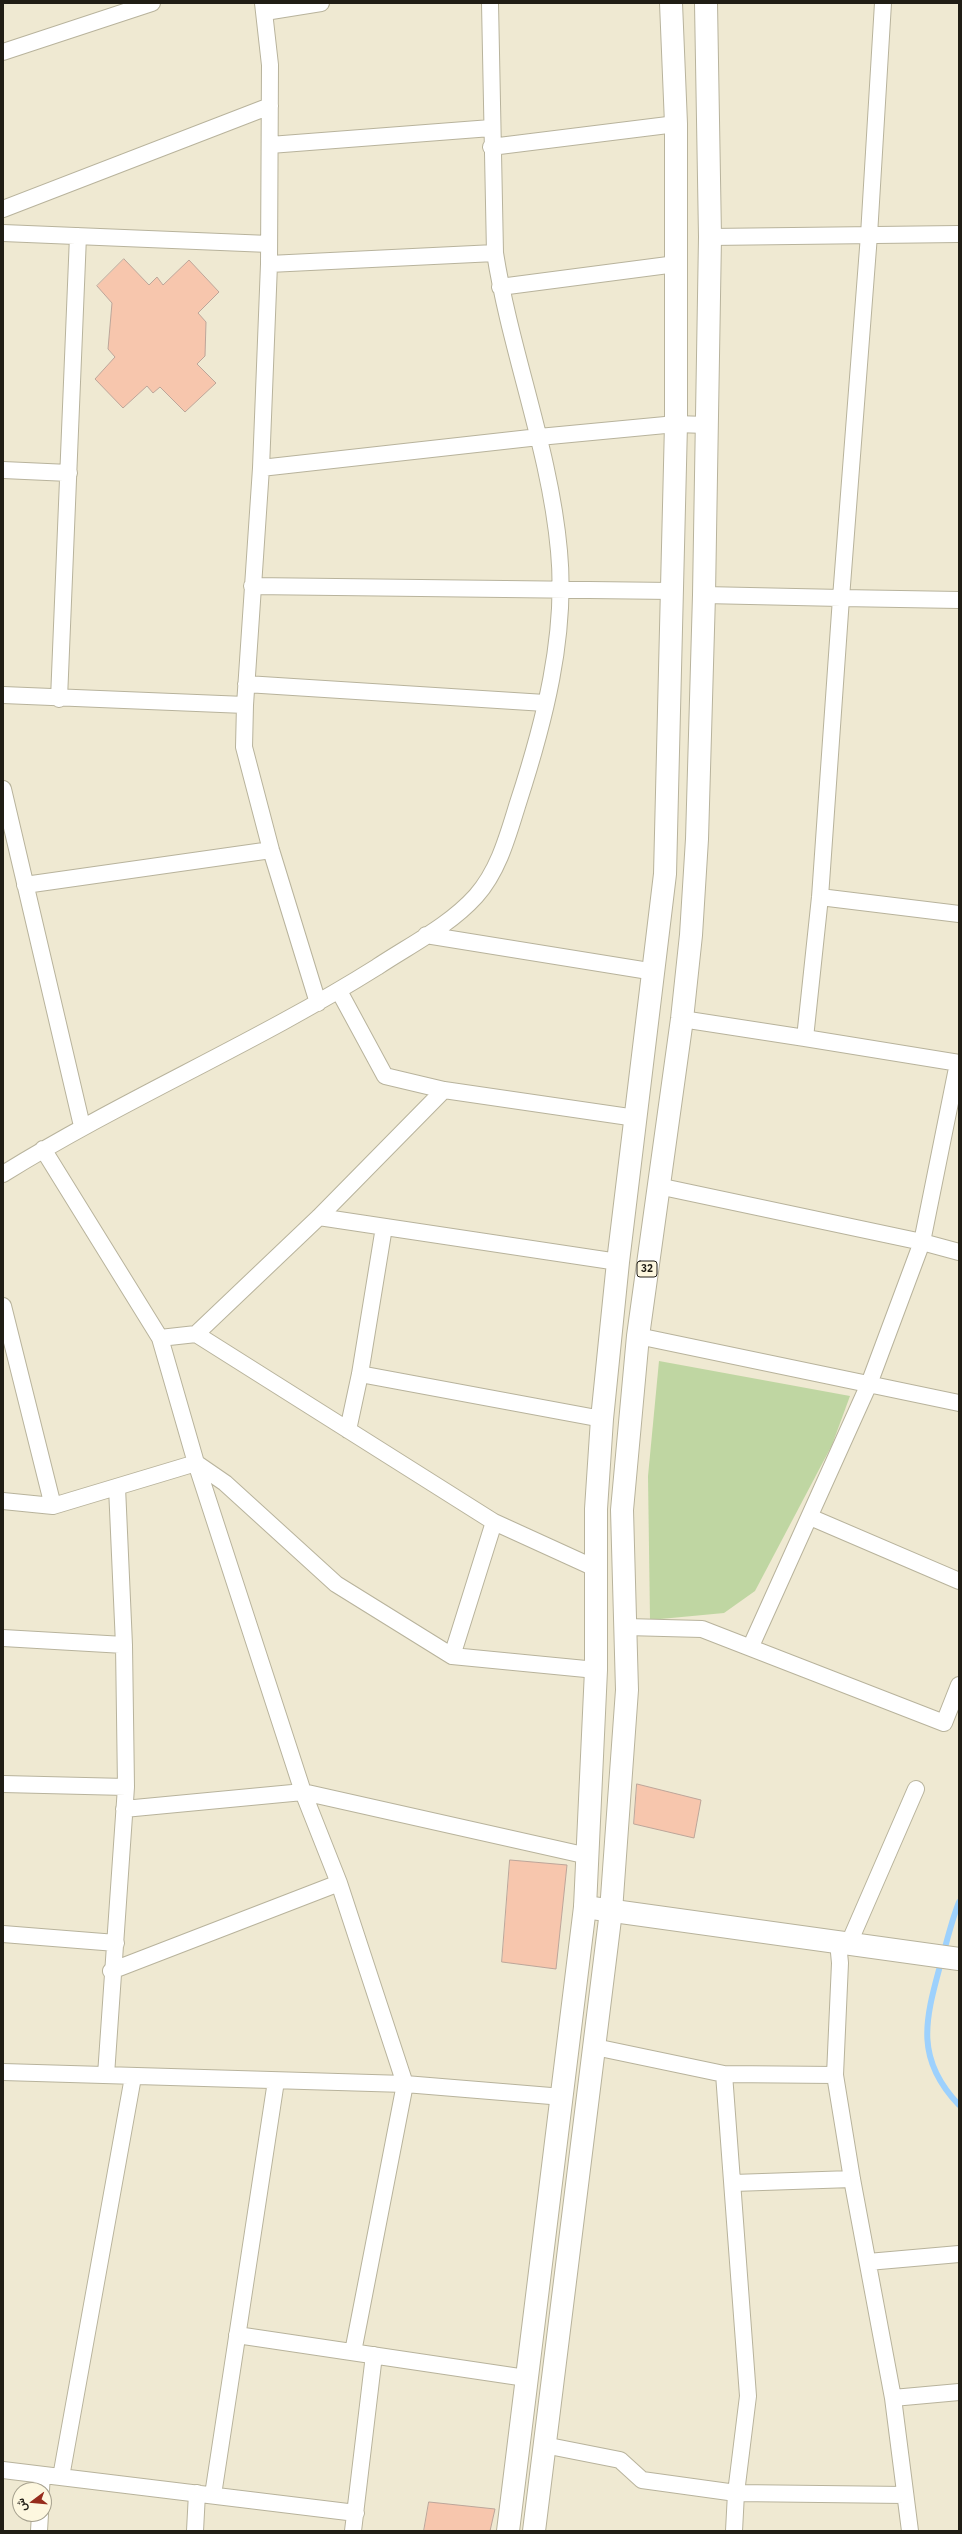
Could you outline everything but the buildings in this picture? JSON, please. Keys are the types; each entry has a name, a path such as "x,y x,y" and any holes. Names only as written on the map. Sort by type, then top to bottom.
{"main road":[{"path":"508,2531 586,1907 596,1670 596,1509 602,1419 618,1262 655,972 665,874 676,424 676,124 671,3"},
{"name":"32","path":"534,2531 595,2047 610,1911 627,1690 622,1510 638,1336 682,1019 697,839 704,595 710,237 706,3"},
{"path":"586,1907 959,1959"}],"street":[{"path":"3,52 152,3"},
{"path":"318,1003 270,850 244,747 244,705 261,468 269,264 270,106 264,7 321,3"},
{"path":"3,1174 82,1126 339,991 463,910 488,882 497,864 525,783 546,703 560,620 561,589 555,515 539,437 500,287 495,254 491,147 490,3"},
{"path":"805,1038 820,898 869,235 883,3"},
{"path":"3,209 270,106"},
{"path":"491,147 676,124"},
{"path":"270,145 491,128"},
{"path":"3,233 269,244"},
{"path":"710,237 959,234"},
{"path":"59,699 78,236"},
{"path":"269,264 495,254"},
{"path":"500,287 676,264"},
{"path":"261,468 539,437 676,424 706,425"},
{"path":"3,470 69,473"},
{"path":"252,586 673,591"},
{"path":"704,595 959,600"},
{"path":"246,684 546,703"},
{"path":"3,696 244,705"},
{"path":"3,789 82,1126"},
{"path":"25,885 270,850"},
{"path":"820,898 959,914"},
{"path":"426,935 655,972"},
{"path":"339,991 386,1076 444,1090 636,1118"},
{"path":"682,1019 959,1063 922,1242 869,1384 751,1646"},
{"path":"160,1338 196,1334 319,1217 444,1090"},
{"path":"43,1149 160,1338 196,1464 303,1792 339,1883 405,2084 353,2352"},
{"path":"658,1186 922,1242 959,1252"},
{"path":"319,1217 618,1262"},
{"path":"348,1430 360,1374 384,1227"},
{"path":"3,1306 9,1351 53,1506"},
{"path":"196,1334 494,1522 597,1569"},
{"path":"638,1336 959,1403"},
{"path":"360,1374 602,1419"},
{"path":"3,1501 53,1506 196,1464 225,1483 336,1584 452,1656 596,1670"},
{"path":"106,2075 112,1971 116,1943 126,1787 124,1645 117,1487"},
{"path":"810,1517 959,1581"},
{"path":"452,1656 494,1522"},
{"path":"626,1626 702,1629 751,1646 944,1723 959,1685"},
{"path":"3,1638 124,1645"},
{"path":"3,1784 126,1787"},
{"path":"910,2531 893,2398 852,2179 835,2075 840,1963 844,1942 916,1788"},
{"path":"124,1809 303,1792 588,1856"},
{"path":"112,1971 339,1883"},
{"path":"3,1934 116,1943"},
{"path":"595,2047 724,2074 835,2075"},
{"path":"3,2072 405,2084 563,2097"},
{"path":"724,2074 748,2396 736,2493 734,2531"},
{"path":"61,2477 133,2077"},
{"path":"213,2496 276,2081"},
{"path":"733,2183 852,2179"},
{"path":"868,2262 959,2254"},
{"path":"237,2335 526,2378"},
{"path":"353,2531 374,2355"},
{"path":"893,2398 959,2392"},
{"path":"544,2445 620,2460 642,2480 736,2493 905,2494"},
{"path":"3,2470 42,2482 61,2477 356,2513"},
{"path":"195,2531 197,2493"}],"green space":[{"path":"659,1361 850,1396 832,1445 755,1591 724,1613 650,1620 648,1476"}],"waterway":[{"path":"959,1902 930,2004 927,2039 935,2072 945,2088 959,2105"}]}
